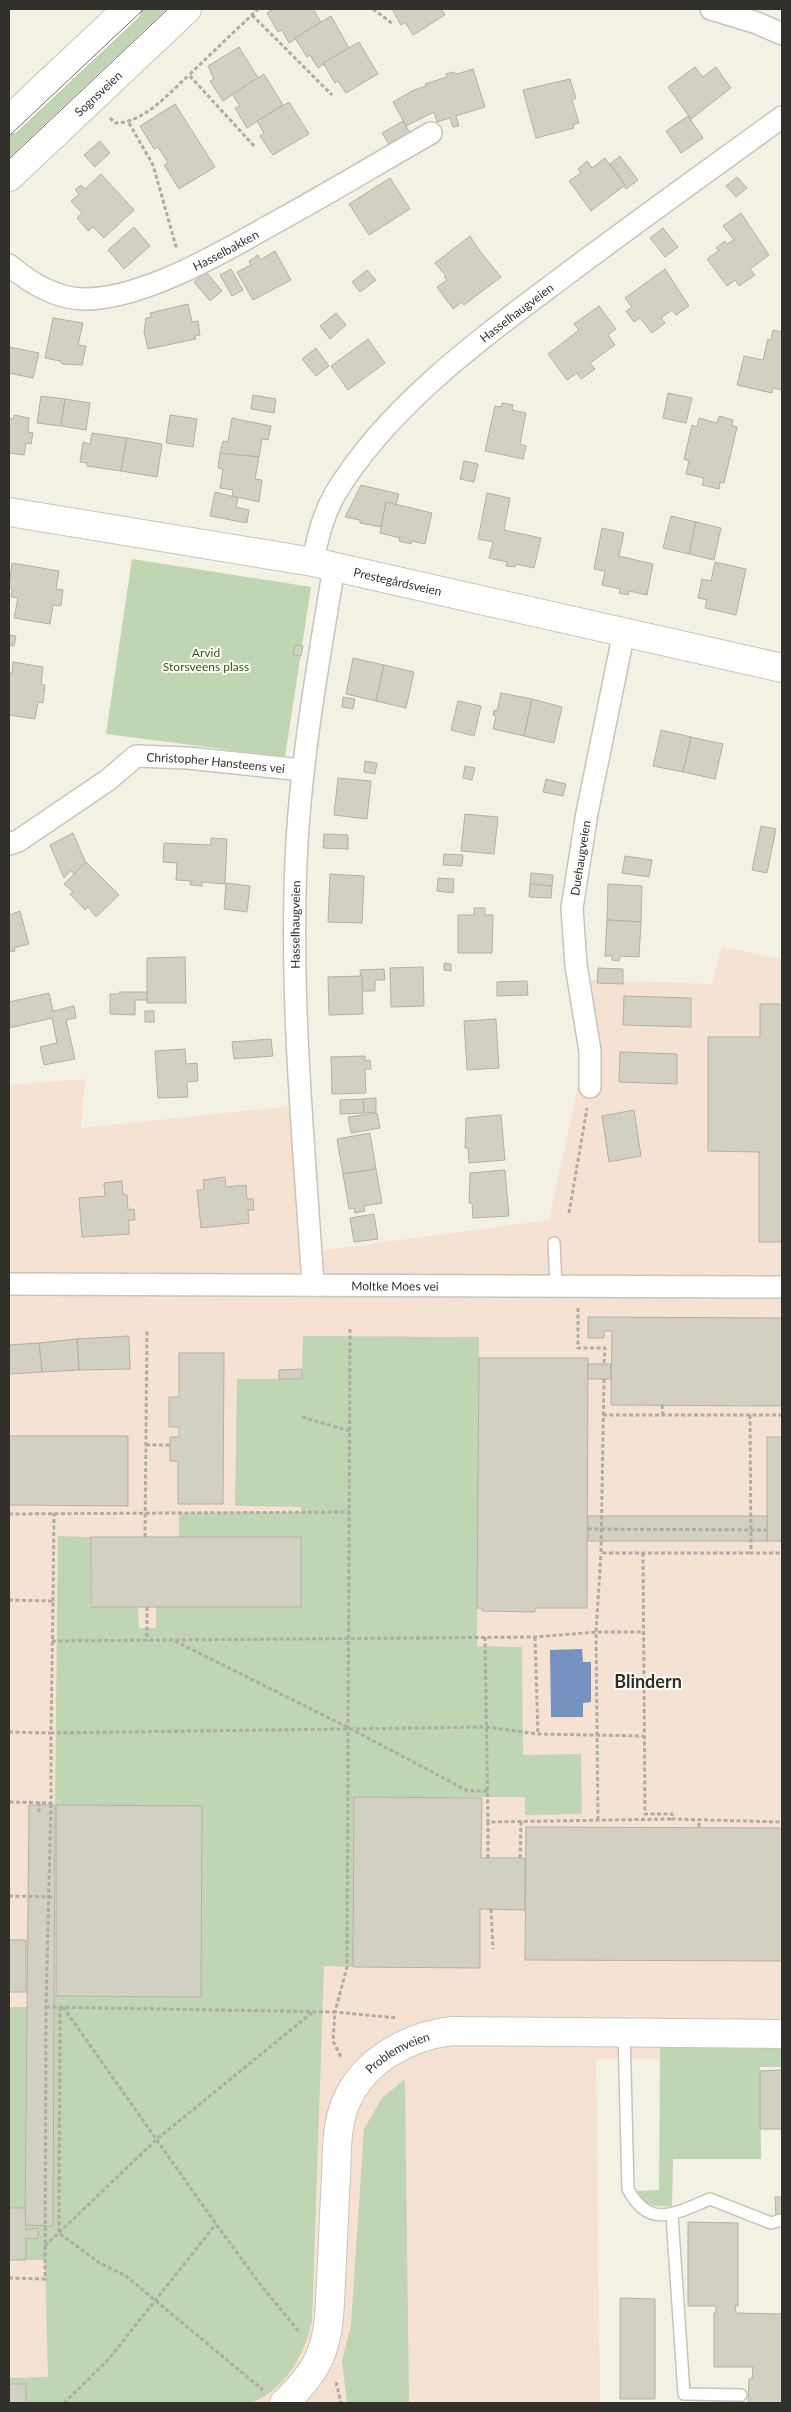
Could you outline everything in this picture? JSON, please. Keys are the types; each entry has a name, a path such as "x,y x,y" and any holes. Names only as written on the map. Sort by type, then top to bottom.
{"street":[{"path":"9,120 127,9"},
{"name":"Sognsveien","path":"9,177 187,9"},
{"path":"711,9 757,22 782,34"},
{"name":"Hasselhaugveien","path":"313,1285 296,1024 296,862 302,770 324,564 321,527 335,494 382,433 433,381 521,309 782,117"},
{"name":"Hasselbakken","path":"9,265 38,286 65,296 82,299 121,295 212,258 430,132"},
{"name":"Prestegårdsveien","path":"9,512 324,564 782,668"},
{"name":"Duehaugveien","path":"590,1087 590,1051 576,965 572,908 587,813 624,632"},
{"name":"Christopher Hansteens vei","path":"9,844 18,841 108,780 136,756 188,758 302,770"},
{"name":"Moltke Moes vei","path":"9,1284 782,1288"},
{"name":"Problemveien","path":"276,2398 302,2385 327,2368 325,2343 330,2311 337,2145 340,2122 346,2101 370,2068 410,2041 430,2034 452,2031 624,2031 782,2034"}],"lane":[{"path":"554,1243 556,1288"},
{"path":"624,2031 628,2189 635,2202 644,2210 658,2216 672,2215 710,2200 771,2223 782,2221"},
{"path":"672,2215 684,2394 741,2395"}],"path":[{"path":"109,116 115,123 128,123 152,108 258,9"},
{"path":"373,9 393,24"},
{"path":"252,15 332,95"},
{"path":"189,75 254,146"},
{"path":"128,123 153,166 167,221 184,271"},
{"path":"569,1214 590,1087"},
{"path":"578,1307 578,1348 605,1348 604,1364"},
{"path":"344,2061 333,2041 335,2012 347,1967 350,1329"},
{"path":"144,1537 147,1330"},
{"path":"598,1820 596,1632 602,1528 604,1379"},
{"path":"662,1405 662,1416"},
{"path":"604,1415 782,1415"},
{"path":"750,1415 751,1553"},
{"path":"302,1417 350,1431"},
{"path":"146,1445 170,1445"},
{"path":"9,1514 349,1512"},
{"path":"9,2278 45,2279 46,2007 51,1802 54,1514"},
{"path":"588,1529 766,1530"},
{"path":"601,1553 782,1553"},
{"path":"643,1553 644,1814 672,1814 672,1820"},
{"path":"9,1600 53,1601"},
{"path":"147,1607 147,1641"},
{"path":"52,1642 535,1637 596,1632 643,1632"},
{"path":"485,1637 488,1858"},
{"path":"535,1637 538,1734"},
{"path":"172,1640 349,1728 468,1791 488,1791"},
{"path":"9,1732 487,1727 538,1734 643,1736"},
{"path":"9,1802 51,1802"},
{"path":"38,1802 39,1812"},
{"path":"488,1822 598,1820 782,1822"},
{"path":"699,1820 699,1827"},
{"path":"520,1858 521,1821"},
{"path":"9,1896 54,1897"},
{"path":"491,1909 493,1949"},
{"path":"46,2007 314,2011 398,2018"},
{"path":"61,2007 260,2284 327,2368 341,2403"},
{"path":"58,2233 61,2007"},
{"path":"45,2246 157,2139 314,2011"},
{"path":"64,2403 108,2360 216,2224"},
{"path":"58,2233 98,2262 126,2276 276,2398"}],"shaded area":[{"path":"722,947 782,959 782,2046 660,2044 660,2059 596,2059 600,2403 9,2403 9,1085 85,1079 81,1128 301,1105 311,1252 549,1220 578,1087 590,1087 579,980 712,984"}],"green space":[{"path":"137,9 176,9 9,167 9,130"},
{"name":"Arvid Storsveens plass","path":"132,559 311,587 285,757 106,734"},
{"path":"303,1336 479,1337 477,1646 522,1647 523,1755 581,1754 582,1814 525,1815 525,1797 354,1797 353,1967 324,1966 312,2321 304,2347 292,2370 284,2380 263,2397 251,2403 9,2403 9,2378 48,2377 45,2260 26,2260 25,2225 53,2225 54,1995 200,1996 202,1806 55,1805 58,1536 91,1537 90,1607 138,1607 139,1628 156,1628 156,1607 300,1538 179,1537 179,1513 301,1512 301,1507 235,1506 237,1379 302,1379"},
{"path":"9,2007 28,2007 25,2208 9,2208"},
{"path":"660,2043 782,2046 782,2067 760,2067 761,2159 673,2159 672,2206 651,2205 643,2200 637,2191 659,2190"},
{"path":"405,2079 409,2403 347,2403 342,2361 351,2325 364,2129 382,2098"}],"water":[{"path":"582,1649 583,1662 591,1662 591,1702 583,1703 583,1717 551,1717 550,1650"}],"building":[{"path":"273,9 313,9 321,22 289,43 282,30 278,32 267,13"},
{"path":"392,9 441,9 445,15 413,35 405,22 401,25"},
{"path":"331,16 349,48 318,68 310,55 307,57 295,38"},
{"path":"359,42 378,74 346,93 338,81 335,83 323,63"},
{"path":"239,47 258,78 223,101 210,81 214,79 208,66"},
{"path":"695,67 703,77 716,67 731,88 691,119 668,87"},
{"path":"473,69 485,107 456,116 459,126 453,127 450,118 437,122 434,112 406,126 393,102 414,90 426,86 425,84 447,77 446,74 453,72 457,74"},
{"path":"264,74 283,105 247,128 235,108 240,106 232,94"},
{"path":"570,79 576,98 572,100 579,123 573,125 574,128 536,138 523,90"},
{"path":"289,102 309,134 273,155 260,136 264,133 257,121"},
{"path":"175,104 215,167 179,189 164,165 168,163 158,147 154,149 140,126"},
{"path":"688,116 703,138 681,153 666,131"},
{"path":"403,121 412,136 391,148 382,133"},
{"path":"100,141 110,153 95,167 84,155"},
{"path":"620,156 638,180 626,189 610,164"},
{"path":"605,158 625,185 591,211 569,181 581,173 578,169 587,161 592,168"},
{"path":"101,174 134,210 104,238 93,227 88,231 77,218 82,213 71,201 79,194 75,190 81,185 85,189"},
{"path":"737,177 747,188 736,197 726,186"},
{"path":"390,178 410,209 369,235 349,204"},
{"path":"741,213 769,255 750,269 755,275 739,286 735,280 727,286 707,259 719,250 716,248 725,241 727,244 734,240 723,226"},
{"path":"134,227 150,246 124,269 108,250"},
{"path":"663,228 678,247 665,257 650,238"},
{"path":"470,236 501,277 464,305 462,302 453,309 437,287 447,280 435,263"},
{"path":"275,251 291,280 253,300 237,272 251,265 249,261 258,255 260,260"},
{"path":"231,269 243,290 232,296 220,275"},
{"path":"665,269 689,306 676,315 672,310 661,318 665,323 652,333 640,318 634,322 626,311 632,307 625,298"},
{"path":"367,270 376,280 360,292 352,282"},
{"path":"206,272 222,291 210,301 194,282"},
{"path":"188,304 192,322 198,321 200,335 195,336 196,339 148,349 144,332 146,318 151,317 150,313"},
{"path":"599,306 616,329 608,335 615,345 590,363 595,369 581,379 577,373 567,380 548,354 579,330 574,324"},
{"path":"336,313 346,325 330,339 320,326"},
{"path":"53,318 83,323 78,345 86,346 82,365 62,364 60,361 45,358"},
{"path":"773,330 782,332 782,390 773,388 772,393 737,385 744,356 763,360 768,339 771,340"},
{"path":"368,339 385,363 348,390 331,366"},
{"path":"9,347 39,353 33,378 9,373"},
{"path":"316,348 329,366 316,376 302,359"},
{"path":"668,393 692,398 686,423 663,418"},
{"path":"253,395 276,399 274,413 251,409"},
{"path":"41,396 65,399 61,426 37,423"},
{"path":"65,399 90,403 86,430 61,426"},
{"path":"502,403 513,405 512,410 526,413 520,444 526,446 523,459 485,451 495,406 501,407"},
{"path":"14,415 29,418 28,432 33,433 31,444 26,443 24,455 9,453 9,418 13,419"},
{"path":"170,415 197,419 193,447 166,443"},
{"path":"719,416 733,420 732,426 737,427 724,483 720,482 719,489 702,485 704,478 686,474 689,461 684,459 692,425 697,427 699,418 717,423"},
{"path":"232,418 271,426 268,440 262,439 259,457 220,453 223,441 228,442"},
{"path":"92,433 127,438 121,471 87,466 87,463 80,462 83,442 90,444"},
{"path":"127,438 162,444 157,477 121,471"},
{"path":"220,453 259,457 255,479 262,480 259,502 232,496 233,490 220,488 223,469 218,468"},
{"path":"464,461 478,464 474,482 460,479"},
{"path":"361,485 399,494 396,505 386,502 381,527 360,523 360,520 345,517"},
{"path":"215,492 238,498 236,507 249,510 247,523 210,516"},
{"path":"487,493 510,498 504,530 541,538 534,568 516,564 515,567 506,566 507,562 489,558 493,542 478,539"},
{"path":"386,502 432,513 425,544 412,541 411,544 399,541 400,538 380,533"},
{"path":"671,516 696,522 689,554 663,548"},
{"path":"696,522 721,528 714,560 689,554"},
{"path":"602,528 624,533 619,556 653,564 647,595 629,591 628,595 619,593 620,589 602,585 605,571 594,569"},
{"path":"715,562 746,569 736,615 705,608 707,600 698,598 702,579 711,581"},
{"path":"12,563 59,571 56,589 63,590 61,606 53,605 50,624 14,618 18,598 11,597 12,589 9,588"},
{"path":"9,635 16,636 14,646 9,645"},
{"path":"295,645 303,646 301,656 293,655"},
{"path":"353,658 384,665 376,701 346,694"},
{"path":"13,662 43,667 41,684 45,685 43,703 38,702 35,719 9,715 9,673 12,673"},
{"path":"384,665 414,672 406,708 376,701"},
{"path":"501,693 532,699 524,736 493,729 496,716 493,715 494,710 497,711"},
{"path":"343,697 355,699 353,709 342,707"},
{"path":"532,699 562,707 554,743 524,736"},
{"path":"458,701 481,706 474,736 451,730"},
{"path":"661,730 691,737 683,772 653,766"},
{"path":"691,737 723,744 715,779 683,772"},
{"path":"365,761 377,763 375,774 364,772"},
{"path":"465,766 475,768 472,780 463,778"},
{"path":"338,778 371,781 367,819 334,815"},
{"path":"546,779 566,784 563,796 543,792"},
{"path":"465,814 498,817 494,854 461,851"},
{"path":"761,826 776,829 767,873 752,870"},
{"path":"73,833 86,863 74,874 71,870 64,878 50,845"},
{"path":"324,834 348,835 348,849 323,848"},
{"path":"211,838 227,839 225,884 202,882 202,886 190,885 191,881 176,880 177,863 163,862 164,843 211,845"},
{"path":"444,854 463,855 462,866 443,865"},
{"path":"625,856 652,860 649,877 622,873"},
{"path":"86,862 119,895 96,917 88,907 85,910 70,894 73,892 64,884"},
{"path":"531,873 553,875 552,886 530,884"},
{"path":"330,874 364,876 362,923 328,922"},
{"path":"438,878 454,879 453,893 437,891"},
{"path":"226,883 250,886 247,912 224,909"},
{"path":"530,884 552,886 551,898 529,897"},
{"path":"608,884 642,886 641,922 607,920"},
{"path":"474,908 485,908 485,915 493,915 492,953 458,953 458,915 474,915"},
{"path":"20,911 29,944 14,948 15,951 9,952 9,915"},
{"path":"607,920 641,922 639,957 620,956 619,961 612,960 612,956 605,956"},
{"path":"185,957 186,1003 147,1003 147,958"},
{"path":"444,963 451,964 451,971 444,970"},
{"path":"423,967 424,1006 391,1007 390,968"},
{"path":"598,968 623,969 623,984 597,983"},
{"path":"384,969 385,980 375,980 375,991 362,991 360,970"},
{"path":"362,976 363,1014 329,1015 328,977"},
{"path":"527,981 528,995 497,996 497,982"},
{"path":"119,992 147,992 147,1000 135,1000 135,1015 110,1014 110,994 120,994"},
{"path":"49,993 53,1011 74,1006 76,1018 66,1020 75,1059 44,1065 40,1047 57,1043 52,1018 9,1028 9,1002"},
{"path":"624,996 691,998 691,1027 623,1025"},
{"path":"760,1004 782,1004 782,1242 759,1242 759,1152 708,1151 708,1037 760,1037"},
{"path":"145,1011 154,1011 154,1022 145,1022"},
{"path":"496,1019 499,1068 467,1070 464,1021"},
{"path":"271,1039 273,1056 234,1059 232,1042"},
{"path":"185,1049 186,1064 197,1063 198,1081 187,1082 188,1097 158,1098 155,1051"},
{"path":"620,1052 677,1054 677,1084 619,1082"},
{"path":"365,1056 365,1061 370,1060 371,1069 365,1069 366,1093 332,1094 331,1057"},
{"path":"376,1098 376,1112 364,1113 363,1099"},
{"path":"363,1099 364,1113 340,1114 340,1100"},
{"path":"634,1110 641,1156 609,1162 602,1116"},
{"path":"377,1113 380,1128 351,1133 348,1117"},
{"path":"501,1115 505,1160 469,1163 468,1148 465,1148 466,1118"},
{"path":"370,1133 376,1169 343,1174 337,1139"},
{"path":"376,1169 382,1203 364,1206 365,1211 355,1213 354,1208 349,1209 343,1174"},
{"path":"505,1170 509,1216 473,1218 472,1203 469,1203 470,1173"},
{"path":"225,1177 226,1187 246,1185 247,1199 253,1199 254,1210 248,1210 249,1223 201,1228 197,1190 204,1190 203,1180"},
{"path":"122,1181 123,1195 127,1195 128,1210 134,1209 135,1220 129,1220 129,1234 82,1237 79,1198 105,1196 104,1183"},
{"path":"374,1214 378,1239 354,1242 350,1218"},
{"path":"588,1317 782,1318 782,1406 611,1405 612,1331 604,1331 604,1338 588,1338"},
{"path":"129,1336 130,1369 79,1370 77,1339"},
{"path":"77,1339 79,1370 42,1372 39,1343"},
{"path":"39,1343 42,1372 9,1374 9,1345"},
{"path":"179,1353 224,1353 223,1504 178,1504 178,1461 170,1461 170,1437 179,1437 179,1427 169,1427 169,1397 179,1397"},
{"path":"479,1358 588,1358 587,1608 535,1608 535,1612 482,1611 482,1608 477,1608"},
{"path":"588,1364 611,1364 611,1379 588,1379"},
{"path":"302,1369 302,1379 279,1379 279,1370"},
{"path":"9,1436 128,1436 128,1506 9,1505"},
{"path":"767,1437 782,1437 782,1541 767,1541"},
{"path":"588,1516 767,1516 767,1541 588,1541"},
{"path":"91,1537 301,1537 301,1607 91,1607"},
{"path":"354,1797 482,1798 481,1858 525,1858 525,1910 480,1909 480,1968 353,1967"},
{"path":"29,1805 55,1805 53,2226 25,2225"},
{"path":"56,1805 202,1806 201,1997 56,1996"},
{"path":"526,1827 782,1828 782,1961 525,1960"},
{"path":"9,1940 26,1940 26,1992 9,1992"},
{"path":"782,2070 782,2129 760,2129 760,2071"},
{"path":"775,2197 782,2197 782,2216 776,2216"},
{"path":"9,2208 25,2208 26,2230 38,2228 38,2239 26,2238 26,2260 9,2260"},
{"path":"688,2222 738,2223 738,2306 735,2306 736,2313 782,2314 782,2403 748,2403 749,2379 752,2379 753,2367 714,2367 714,2313 716,2313 716,2306 688,2306"},
{"path":"620,2298 655,2299 655,2399 620,2399"},
{"path":"9,2384 26,2384 26,2403 9,2403"}],"tram line":[{"path":"9,136 144,9"},
{"path":"9,159 168,9"}],"district":[{"name":"Blindern","path":"648,1681"}]}
